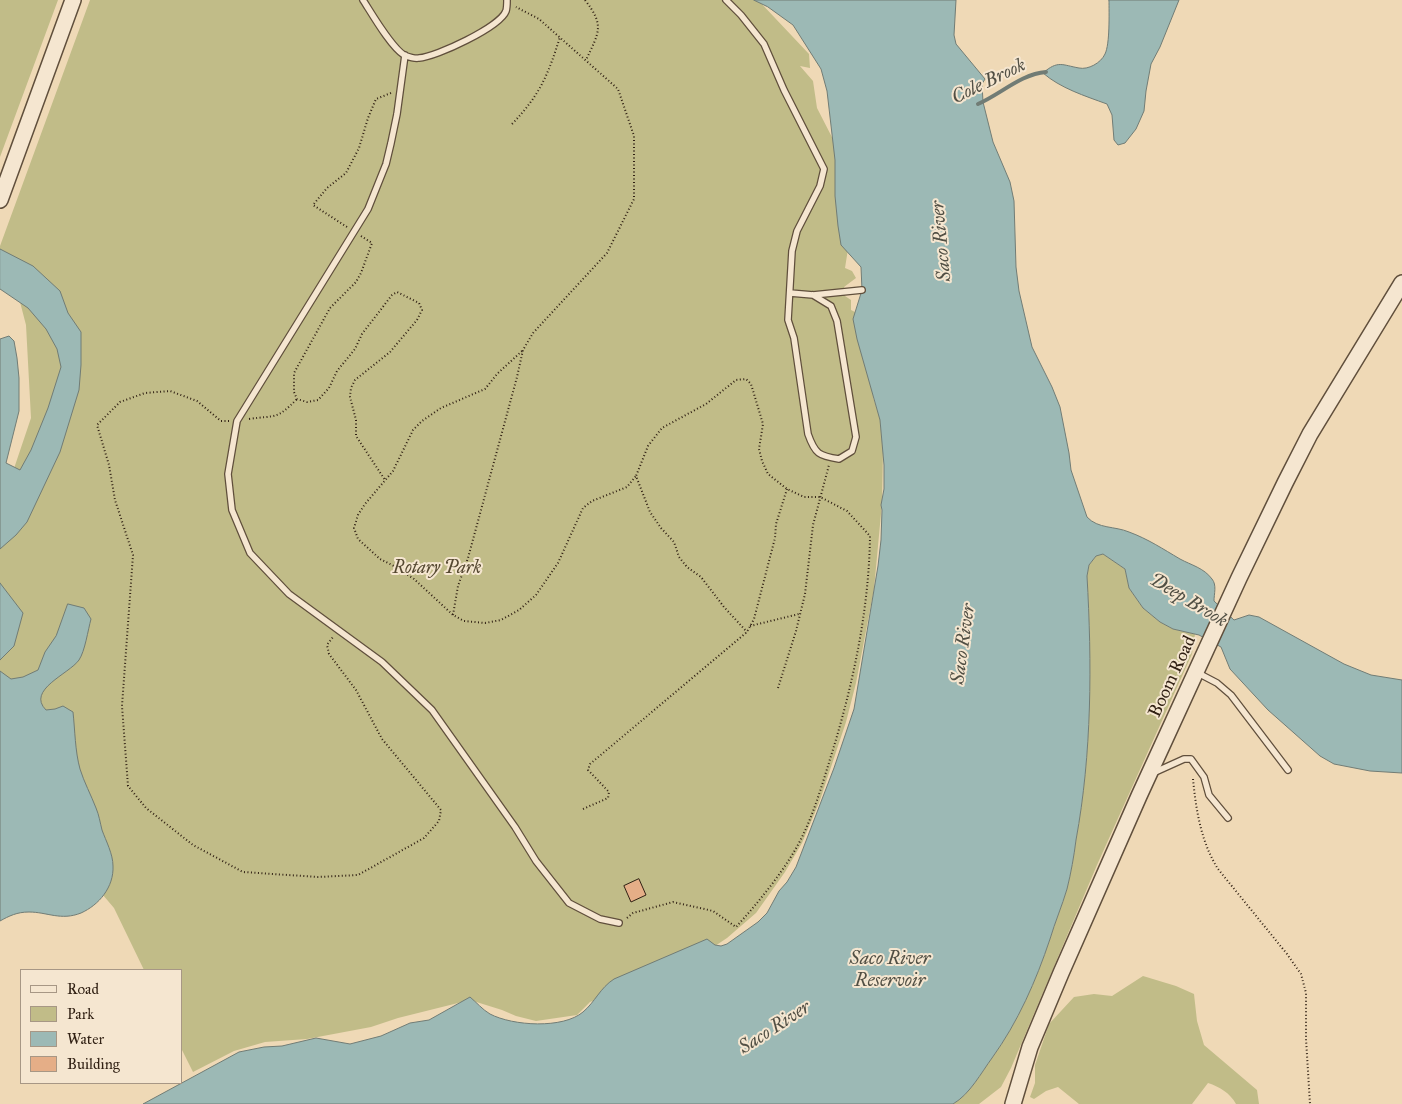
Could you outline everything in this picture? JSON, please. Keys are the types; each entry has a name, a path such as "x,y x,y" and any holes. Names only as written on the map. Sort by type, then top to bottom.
{"street":[{"path":"0,200 74,0"},
{"name":"Boom Road","path":"1013,1104 1020,1076 1038,1026 1148,774 1239,578 1310,434 1402,283"}],"lane":[{"path":"363,0 395,47 405,55 419,58 453,47 474,37 500,19 506,12 507,3"},
{"path":"726,0 741,15 764,44 784,90 824,169 820,186 797,231 792,251 788,320 794,338 808,434 813,447 822,457 839,459 852,451 856,438 837,321 830,306 813,295"},
{"path":"405,55 397,114 386,164 368,209 237,421 228,474 232,510 250,553 289,594 382,662 432,710 536,861 569,903 600,919 619,924"},
{"path":"790,293 813,295 862,290"},
{"path":"1197,669 1232,695 1288,770"},
{"path":"1148,774 1184,759 1191,759 1204,777 1210,795 1228,818"}],"path":[{"path":"585,0 596,14 599,27 586,60"},
{"path":"507,3 539,19 618,88 634,136 634,199 607,253 533,333 523,350 497,374 485,389 441,408 422,421 413,430 393,471 358,515 354,528 358,539 380,559 414,578 453,614 464,621 485,623 501,620 519,610 536,595 558,563 583,508 592,501 627,487 636,476 648,446 662,428 706,404 736,380 746,379 751,384 764,424 759,449 768,474 787,489 804,497 820,498 847,510 870,536 869,573 853,672 843,717 824,779 803,835 793,853 752,909 736,927 713,911 673,902 633,913 619,924"},
{"path":"512,124 527,109 542,87 560,36"},
{"path":"297,399 294,392 294,373 330,308 356,282 361,274 372,243 313,205 327,188 346,173 360,148 368,118 376,99 400,91"},
{"path":"297,399 307,402 318,400 329,388 337,371 355,349 362,334 392,295 397,292 418,304 422,310 417,320 390,352 355,380 350,388 350,397 356,420 356,436 385,480"},
{"path":"453,614 458,586 468,558 523,350"},
{"path":"297,399 282,413 271,418 222,421 197,402 170,391 145,393 120,402 97,424 109,464 115,500 133,555 122,706 128,786 146,808 192,845 243,872 318,877 358,875 424,838 439,821 440,810 382,739 356,690 329,654 327,645 338,630"},
{"path":"778,688 805,594 812,525 830,458"},
{"path":"636,476 650,512 660,528 674,542 679,557 687,567 701,576 724,607 747,632"},
{"path":"583,809 608,798 609,792 588,770 590,764 747,632 754,620 775,538 776,524 787,489"},
{"path":"750,626 800,614"},
{"path":"1191,759 1196,813 1210,856 1218,869 1301,974 1306,993 1306,1039 1310,1104"}],"green space":[{"path":"0,0 58,0 0,157"},
{"name":"Rotary Park","path":"90,0 758,0 809,54 810,68 800,66 813,81 817,108 837,147 848,249 845,268 852,271 856,278 844,287 845,296 851,300 851,310 855,312 872,360 873,397 880,418 883,451 882,503 874,589 856,683 846,722 819,803 802,843 785,872 756,913 727,938 700,956 590,1002 577,1015 536,1021 470,1000 398,1018 371,1027 307,1039 265,1042 234,1051 193,1072 182,1050 182,969 144,969 114,908 29,808 0,751 0,510 31,418 26,325 13,275 0,265 0,246"},
{"path":"1103,554 1125,569 1129,588 1143,608 1160,622 1173,629 1195,634 1192,654 1097,865 1011,1068 1001,1087 979,1104 953,1104 965,1095 975,1083 1018,1016 1045,955 1067,889 1081,807 1088,741 1090,642 1087,576 1089,565 1096,556"},
{"path":"1143,976 1176,986 1194,994 1197,1021 1204,1045 1257,1090 1259,1104 1236,1104 1224,1091 1208,1083 1192,1104 1079,1104 1058,1087 1046,1091 1034,1099 1030,1097 1035,1083 1035,1065 1049,1024 1074,997 1094,994 1112,996"}],"water":[{"name":"Saco River Reservoir","path":"754,0 956,0 954,35 956,44 985,79 982,84 983,102 993,142 1010,182 1014,201 1016,267 1019,291 1032,347 1060,407 1071,470 1087,517 1096,524 1124,530 1143,538 1205,572 1214,584 1214,601 1234,620 1249,615 1259,617 1344,664 1371,675 1402,680 1402,773 1370,771 1334,764 1320,756 1268,710 1230,669 1221,647 1199,635 1173,629 1160,622 1143,608 1129,588 1125,569 1103,554 1096,556 1089,565 1087,576 1090,642 1088,741 1081,807 1067,889 1045,955 1026,1001 1010,1030 975,1083 965,1095 953,1104 143,1104 239,1052 282,1046 316,1038 350,1044 381,1036 410,1023 429,1020 470,997 490,1014 511,1021 538,1024 563,1021 583,1012 614,979 707,939 715,945 727,944 758,922 767,913 779,891 796,867 834,768 854,709 878,566 884,465 880,420 853,319 862,290 861,267 841,245 838,226 835,196 835,160 827,91 821,69 793,25 768,7"},
{"path":"1109,0 1179,0 1151,64 1144,111 1136,129 1125,143 1118,145 1114,140 1112,115 1107,104 1065,87 1043,73 1053,66 1060,64 1083,68 1090,67 1101,60 1108,43"},
{"path":"0,249 33,266 60,291 68,313 81,332 81,365 79,390 60,452 27,522 0,549 0,339 9,336 14,341 17,358 19,411 6,463 20,470 31,450 48,408 61,367 57,349 46,329 28,308 0,289"},
{"path":"0,583 23,613 14,646 0,660"},
{"path":"68,604 84,608 91,619 85,646 79,660 45,689 41,696 41,703 46,710 63,706 73,712 78,762 111,852 113,874 104,894 88,910 81,913 61,916 25,912 0,921 0,671 11,679 23,677 38,670 45,652 56,636"}],"building":[{"path":"639,879 646,895 631,902 624,886"}],"waterway":[{"name":"Cole Brook","path":"978,104 1028,76 1046,72"}],"water label":[{"name":"Saco River","path":"942,241"},
{"name":"Deep Brook","path":"1188,601"},
{"name":"Saco River","path":"964,644"},
{"name":"Saco River","path":"775,1028"}]}
